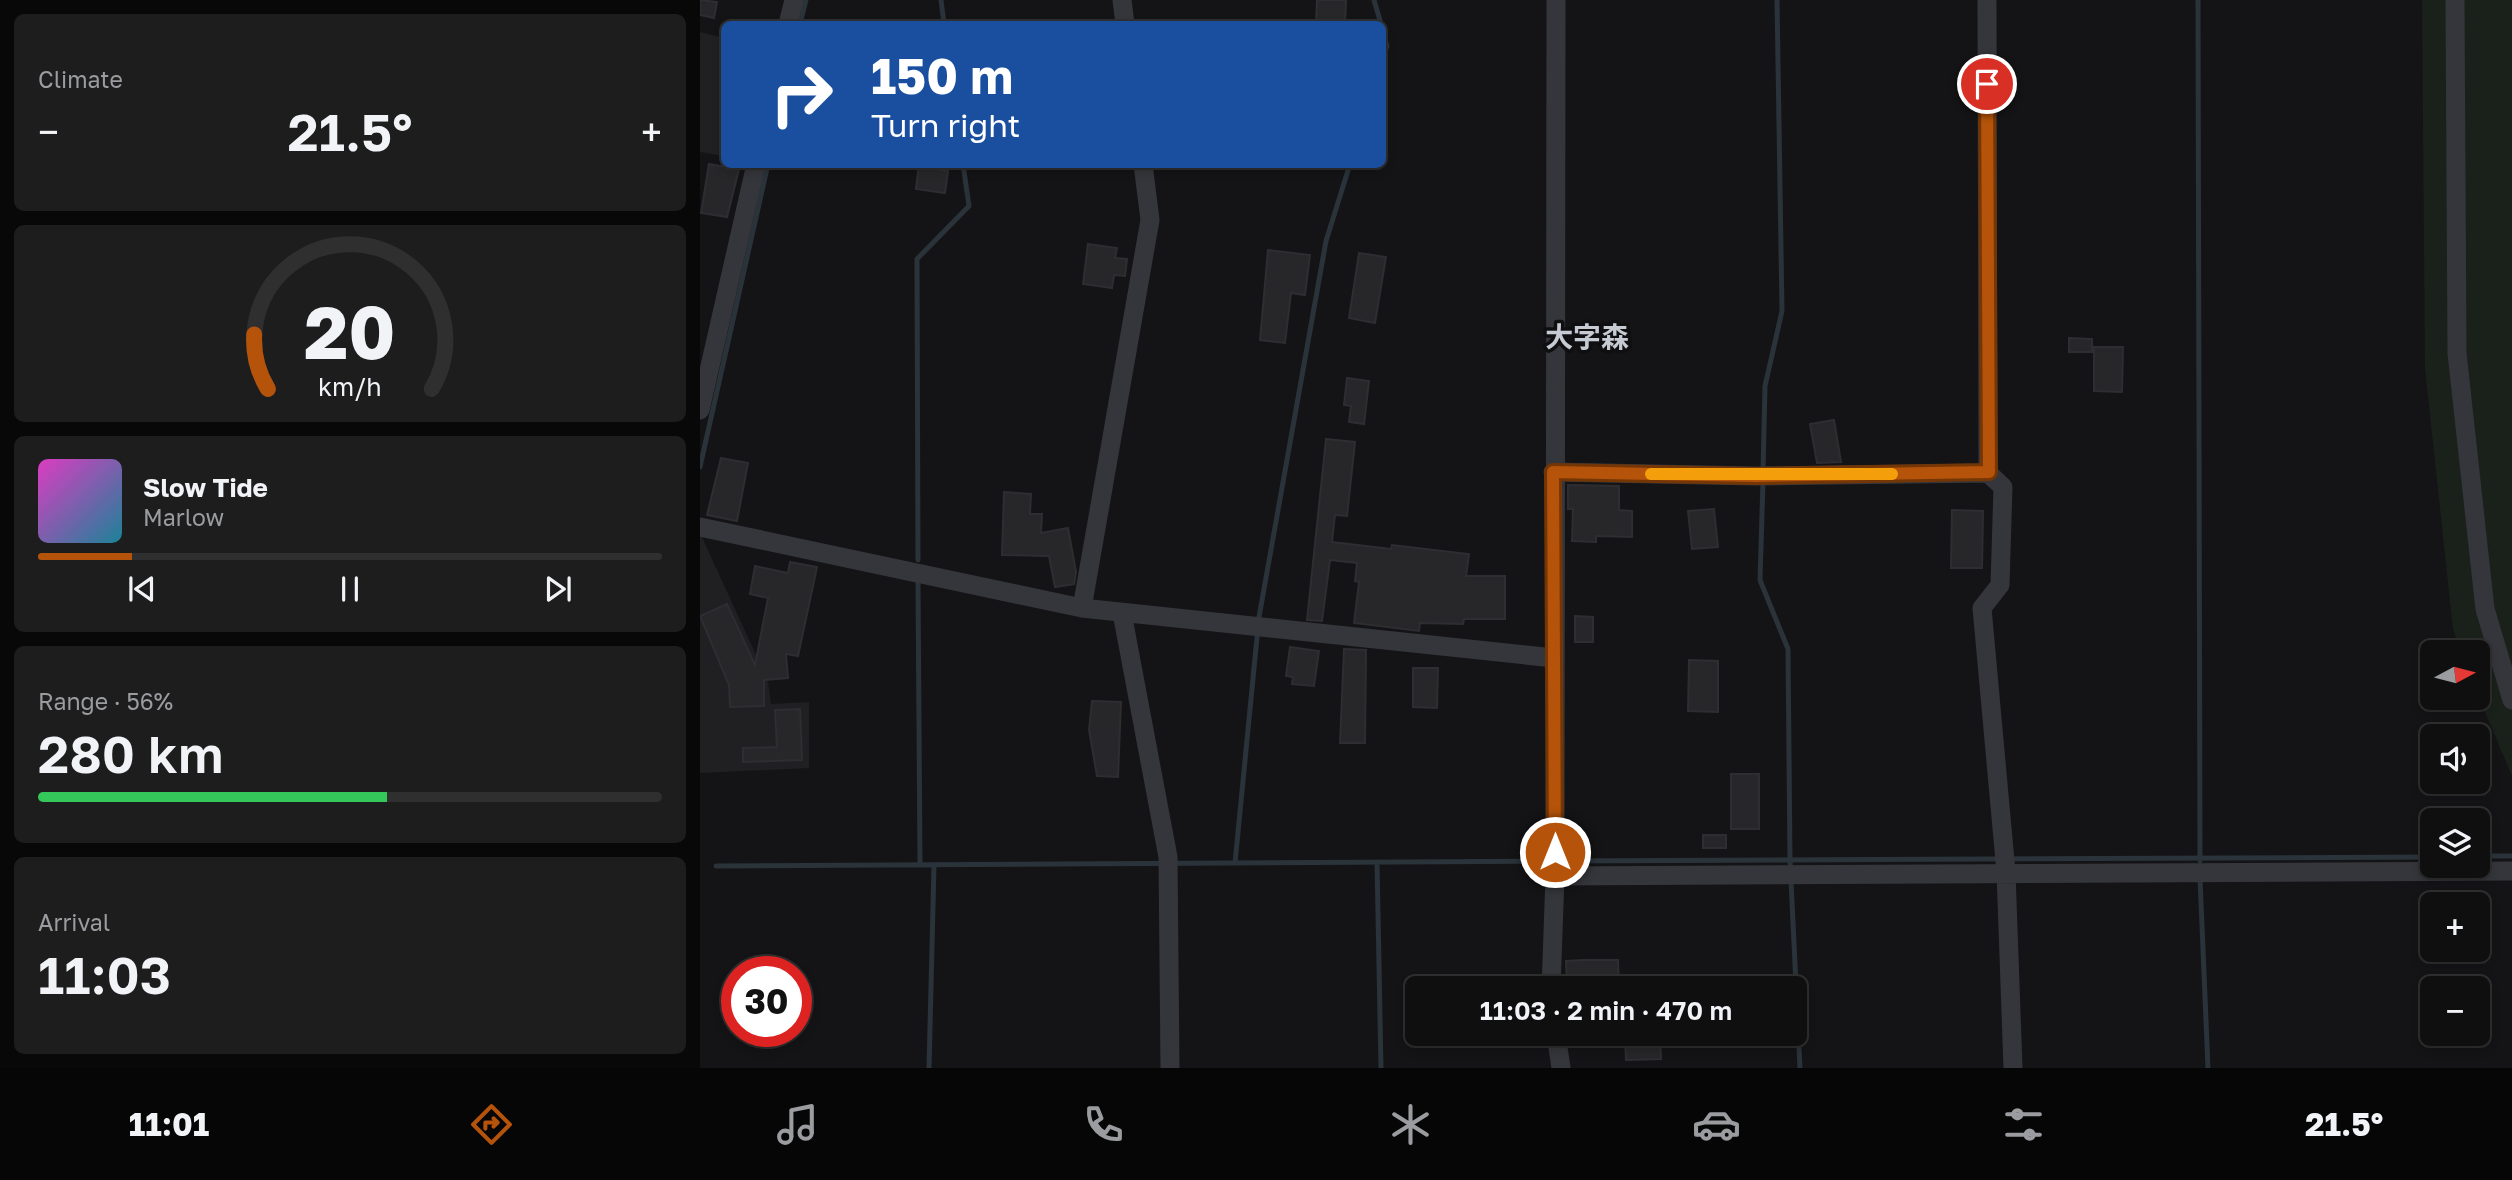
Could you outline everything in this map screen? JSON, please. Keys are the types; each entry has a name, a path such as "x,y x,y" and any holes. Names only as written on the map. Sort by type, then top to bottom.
{"street":[{"path":"789,21 794,0"},
{"path":"1122,0 1125,21"},
{"path":"1551,976 1555,876 1553,472 1556,0"},
{"path":"1987,0 1989,472 2003,487 2000,585 1982,608 2006,872 2013,1068"},
{"path":"2455,0 2458,353 2485,608 2512,700"},
{"path":"700,410 755,168"},
{"path":"1082,608 1150,220 1144,168"},
{"path":"1553,472 1764,476 1989,472"},
{"path":"700,527 1082,608 1554,658"},
{"path":"1122,613 1168,863 1170,1068"},
{"path":"1555,876 2512,871"},
{"path":"1558,1046 1561,1068"}],"shaded area":[{"path":"2422,0 2512,0 2512,776 2484,710 2490,710 2490,640 2457,640 2453,629 2425,368"},
{"path":"700,32 721,37 721,156 700,152"},
{"path":"700,533 768,681 771,704 809,702 809,768 700,773"}],"building":[{"path":"700,0 717,2 714,18 700,15"},
{"path":"1317,0 1346,0 1345,21 1316,21"},
{"path":"709,164 739,169 727,217 701,213"},
{"path":"919,168 939,168 948,171 945,193 916,189"},
{"path":"1088,244 1117,248 1115,258 1127,259 1125,276 1114,275 1112,288 1083,284"},
{"path":"1268,250 1310,255 1305,295 1291,293 1285,343 1260,340"},
{"path":"1359,253 1386,257 1375,323 1349,318"},
{"path":"2069,338 2092,339 2092,352 2069,352"},
{"path":"2094,347 2123,347 2122,392 2094,391"},
{"path":"1347,378 1369,381 1364,424 1349,422 1351,406 1344,405"},
{"path":"1834,420 1841,462 1817,463 1810,424"},
{"path":"1326,439 1355,442 1347,516 1335,515 1332,542 1391,549 1392,545 1469,554 1466,576 1505,576 1505,619 1464,619 1463,624 1420,623 1419,631 1354,623 1359,582 1355,581 1357,563 1330,560 1322,621 1307,620"},
{"path":"721,458 748,463 737,521 707,515"},
{"path":"1568,485 1619,486 1619,510 1632,511 1632,537 1596,536 1596,542 1572,541 1573,509 1568,509"},
{"path":"1004,492 1031,494 1030,514 1042,514 1041,533 1068,528 1076,572 1074,584 1055,587 1049,556 1002,555"},
{"path":"1714,509 1718,547 1692,549 1688,511"},
{"path":"1952,510 1983,511 1982,568 1951,568"},
{"path":"790,562 817,567 798,656 786,654 788,678 764,680 764,706 730,707 729,685 700,616 727,604 755,665 768,598 750,594 755,566 788,573"},
{"path":"1575,616 1593,617 1593,642 1575,642"},
{"path":"1290,647 1319,651 1314,686 1292,684 1293,677 1286,676"},
{"path":"1344,649 1366,650 1365,743 1340,743"},
{"path":"1689,660 1718,661 1718,712 1688,711"},
{"path":"1413,668 1438,668 1437,708 1413,707"},
{"path":"1092,701 1121,702 1118,777 1097,776 1089,730"},
{"path":"800,709 802,760 743,762 743,748 777,747 775,710"},
{"path":"1731,774 1759,774 1759,829 1731,829"},
{"path":"1703,835 1726,835 1726,848 1703,848"},
{"path":"1618,960 1619,976 1567,976 1566,961"},
{"path":"1625,1046 1660,1046 1661,1059 1626,1060"}],"waterway":[{"path":"801,21 806,0"},
{"path":"941,0 944,21"},
{"path":"1374,0 1380,21"},
{"path":"1763,471 1765,386 1782,311 1777,0"},
{"path":"2198,0 2200,861"},
{"path":"1386,43 1386,49"},
{"path":"700,467 767,168"},
{"path":"918,560 917,259 969,206 964,168"},
{"path":"1235,863 1259,617 1326,241 1349,168"},
{"path":"1763,481 1760,580 1788,649 1790,860 1800,1068"},
{"path":"918,583 920,865"},
{"path":"2490,856 2512,856"},
{"path":"1559,861 2420,857"},
{"path":"716,866 1550,861"},
{"path":"1377,862 1381,1068"},
{"path":"929,1068 934,865"},
{"path":"2200,878 2208,1068"}],"slow traffic":[{"path":"1651,474 1892,474"}],"district":[{"name":"大字森","path":"1587,336"}],"route":[{"path":"1555,852 1553,472 1756,476 1989,472 1987,84"}]}
